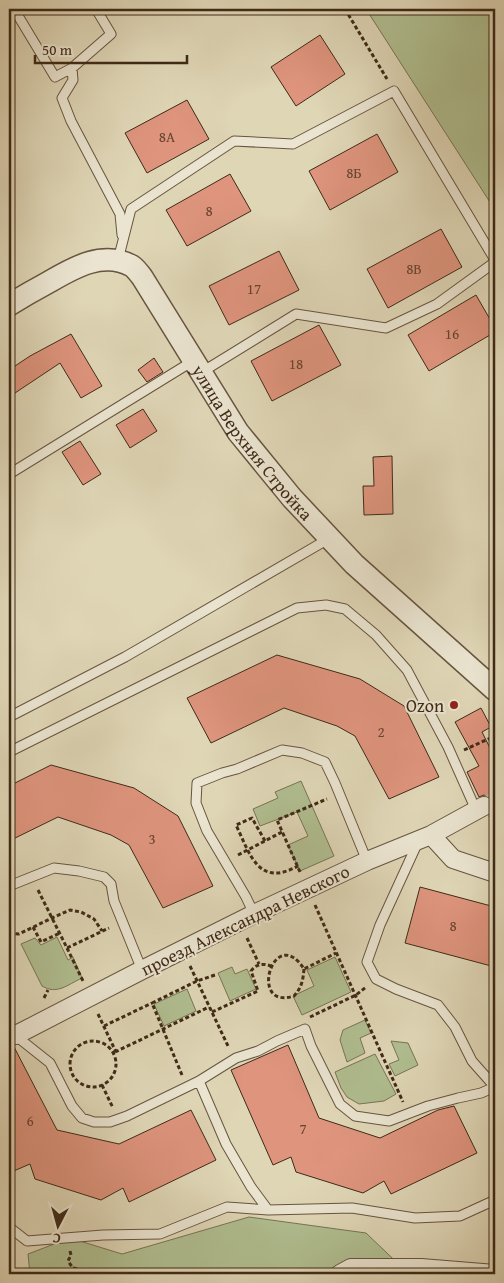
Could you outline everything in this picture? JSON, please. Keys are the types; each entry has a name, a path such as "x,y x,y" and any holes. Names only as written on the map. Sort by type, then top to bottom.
{"street":[{"path":"9,305 72,268 88,262 118,261"},
{"name":"улица Верхняя Стройка","path":"118,261 132,267 142,277 238,432 292,498 354,564 495,690"},
{"name":"проезд Александра Невского","path":"11,1035 246,918 367,861 425,837 480,808"},
{"path":"425,837 453,859 495,873"},
{"path":"340,1274 351,1268 421,1268 495,1274"}],"lane":[{"path":"14,9 55,77 72,68 110,34 96,9"},
{"path":"72,68 73,80 62,98 71,121 120,214 123,240"},
{"path":"12,473 197,367 296,314 386,328 437,304 495,261 394,91 293,144 234,142 131,209 118,261"},
{"path":"9,716 125,657 330,538"},
{"path":"9,752 298,608 326,604 345,609 376,635 407,670 428,706 480,808"},
{"path":"246,918 246,897 207,831 196,803 197,783 282,750 302,753 324,762 340,794 367,861"},
{"path":"11,1035 50,1062 72,1106 82,1118 94,1122 110,1122 127,1116 199,1081 236,1058 258,1052 276,1041 304,1029 340,1104 355,1116 389,1121 428,1106 481,1093 495,1087 472,1061 455,1027 438,1005 376,979 367,962 380,925 425,837"},
{"path":"9,886 54,868 79,870 104,877 111,884 114,900 142,970"},
{"path":"199,1081 226,1144 251,1187 268,1210"},
{"path":"9,1226 27,1241 103,1235 160,1234 227,1207 268,1210 352,1208 415,1218 460,1216 495,1200"}],"path":[{"path":"345,9 394,91"},
{"path":"452,756 495,736"},
{"path":"340,794 277,820 408,1114"},
{"path":"265,841 252,818 236,825 256,864 262,870 281,873 298,866"},
{"path":"226,861 282,832"},
{"path":"31,877 67,948 123,921"},
{"path":"9,933 19,934 70,910 81,912 94,919 102,931"},
{"path":"246,918 259,964"},
{"path":"33,927 41,942 60,933"},
{"path":"183,950 231,1054"},
{"path":"304,969 336,953"},
{"path":"287,955 294,957 304,969 303,980 298,992 294,996 280,997 274,995 270,990 271,966 276,959 287,955"},
{"path":"212,1012 258,991 251,971 259,964 271,966"},
{"path":"104,1026 215,974"},
{"path":"152,1003 183,1078"},
{"path":"113,1053 209,1007"},
{"path":"93,1041 102,1043 113,1053 116,1064 114,1073 109,1081 102,1086 84,1086 72,1073 70,1064 72,1056 77,1048 84,1043 93,1041"},
{"path":"68,1238 71,1255 68,1261 73,1268 78,1269 84,1274"}],"green space":[{"path":"366,9 495,9 495,210"},
{"path":"301,781 334,856 300,871 288,845 308,836 297,812 260,826 253,809 278,798 275,792"},
{"path":"57,937 68,960 73,957 82,978 62,988 52,990 42,986 21,944 35,938 41,945"},
{"path":"335,957 351,992 302,1015 293,996 314,986 307,970"},
{"path":"232,967 235,974 247,969 256,989 230,1001 218,973"},
{"path":"187,989 196,1011 164,1026 154,1004"},
{"path":"365,1020 371,1033 360,1038 365,1053 347,1062 340,1040 343,1030"},
{"path":"391,1041 408,1043 418,1065 395,1076 389,1064 399,1060"},
{"path":"375,1054 396,1094 384,1101 359,1104 347,1097 341,1088 335,1072"},
{"path":"249,1217 366,1233 409,1274 30,1274 28,1254 70,1238 122,1254"}],"building":[{"path":"320,35 345,74 296,106 271,67"},
{"path":"187,100 209,139 147,173 125,133"},
{"path":"377,134 398,172 330,210 309,171"},
{"path":"230,174 251,211 187,246 166,210"},
{"path":"441,229 462,267 388,308 367,269"},
{"path":"279,251 299,290 229,325 209,286"},
{"path":"476,295 495,328 495,332 429,371 408,335"},
{"path":"319,325 341,365 272,401 251,361"},
{"path":"71,334 102,386 81,398 60,363 9,397 9,370 30,356"},
{"path":"154,358 163,372 147,382 138,370"},
{"path":"143,409 157,431 130,448 116,425"},
{"path":"80,441 101,474 83,485 62,452"},
{"path":"392,456 393,514 364,515 363,486 374,486 373,457"},
{"path":"277,655 360,679 404,706 439,777 389,799 355,736 337,726 284,708 211,743 187,698"},
{"path":"481,708 491,727 482,732 495,758 495,806 494,801 489,797 484,795 479,797 467,772 479,766 455,722"},
{"path":"51,765 134,788 178,816 213,886 163,908 129,845 111,835 58,817 9,841 9,786"},
{"path":"495,806 495,829 489,816"},
{"path":"420,887 495,907 495,967 405,943"},
{"path":"9,1043 13,1045 57,1130 119,1144 191,1110 216,1160 129,1202 123,1188 101,1200 35,1179 30,1164 9,1173"},
{"path":"288,1045 319,1118 380,1138 438,1110 454,1106 477,1153 391,1194 384,1181 363,1193 296,1172 291,1157 273,1165 231,1070"}],"tunnel":[{"path":"484,806 495,801"}],"place":[{"name":"Ozon","path":"454,705"}]}
